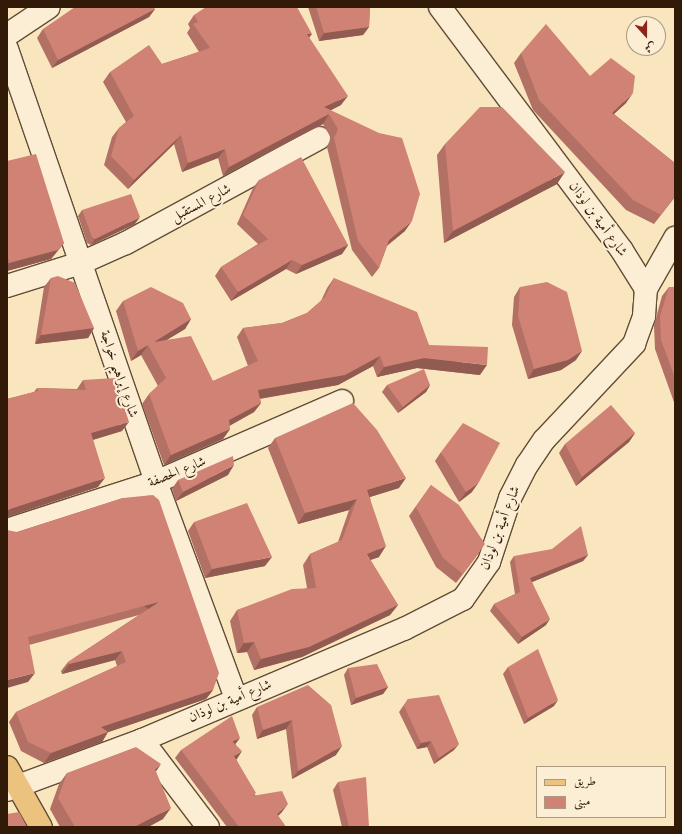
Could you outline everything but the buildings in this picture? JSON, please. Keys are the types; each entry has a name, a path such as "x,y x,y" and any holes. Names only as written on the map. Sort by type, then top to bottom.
{"main road":[{"path":"7,767 12,788 41,827"}],"street":[{"path":"7,34 49,7"},
{"name":"شارع أمية بن لوذان","path":"12,788 142,740 236,698 404,628 463,599 488,562 510,498 527,466 544,440 634,344 644,316 646,289 621,249 440,7"},
{"name":"شارع إبراهيم خواجة","path":"7,49 156,482 236,698"},
{"name":"شارع المستقبل","path":"7,286 81,263 126,243 319,138"},
{"path":"646,289 675,238"},
{"name":"شارع الحصفة","path":"7,530 156,482 342,401"},
{"path":"142,740 208,827"}]}
